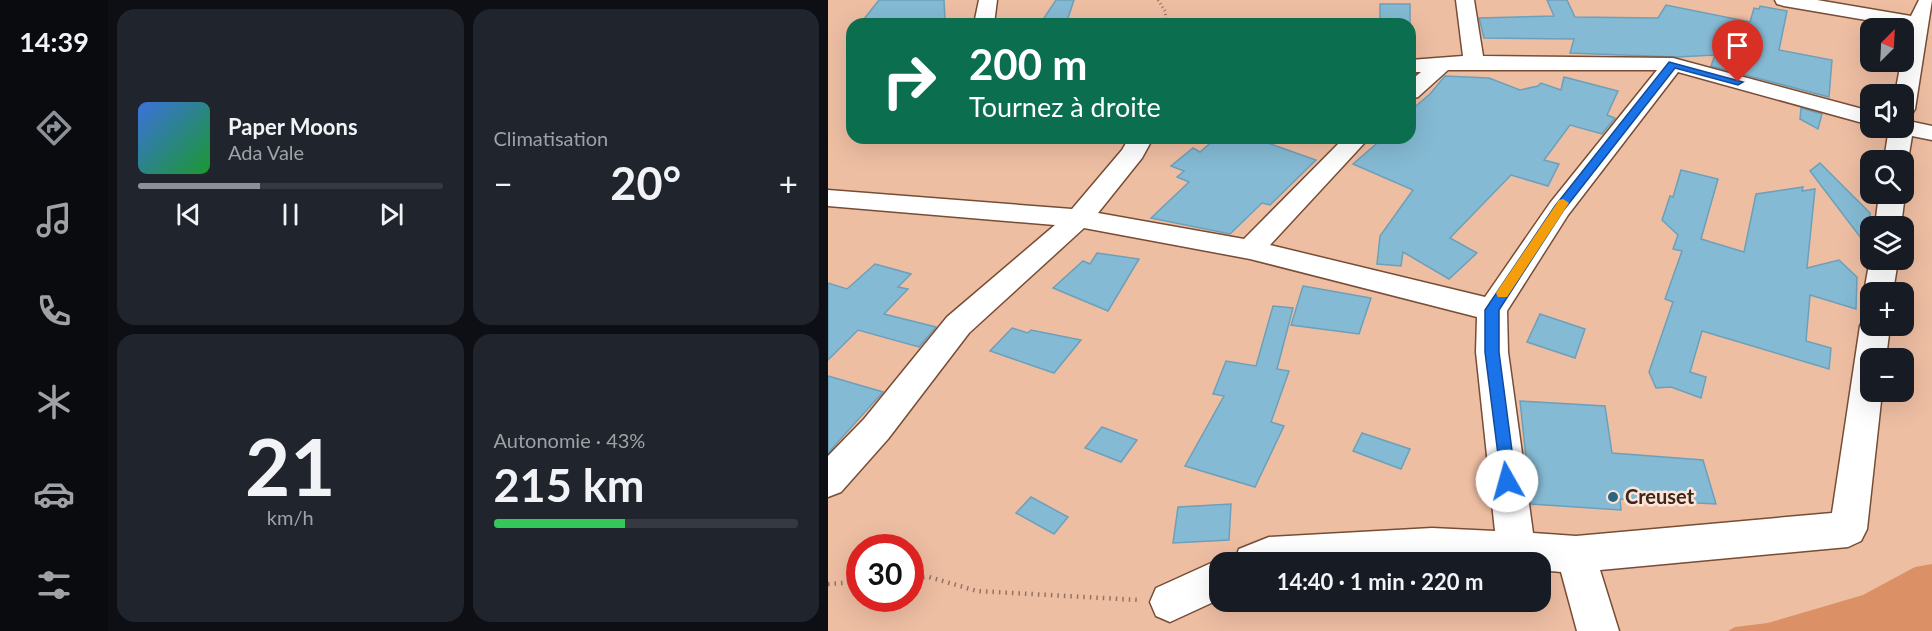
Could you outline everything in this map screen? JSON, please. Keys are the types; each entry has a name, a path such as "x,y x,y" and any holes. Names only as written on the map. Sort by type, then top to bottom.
{"street":[{"path":"985,18 988,0"},
{"path":"1465,0 1474,62"},
{"path":"1784,0 1917,23"},
{"path":"1908,84 1917,23 1928,0"},
{"path":"1416,66 1474,62 1673,64 1860,115"},
{"path":"1516,550 1492,352 1492,310 1559,209 1673,64"},
{"path":"1416,87 1440,66"},
{"path":"1914,129 1932,133"},
{"path":"828,481 876,429 958,325 1079,218 1133,153 1138,144"},
{"path":"1250,250 1351,144"},
{"path":"828,198 1079,218 1250,250 1492,310"},
{"path":"1323,552 1432,546 1576,554 1848,529 1865,402"},
{"path":"1576,554 1598,631"},
{"path":"1170,602 1209,583"}],"path":[{"path":"1158,0 1165,11 1166,18"},
{"path":"924,577 977,591 1170,602"},
{"path":"828,584 846,583"}],"shaded area":[{"path":"1932,564 1932,631 1728,631 1735,627 1768,623 1863,595 1915,567"}],"building":[{"path":"879,0 944,0 945,18 865,18"},
{"path":"1056,0 1074,0 1068,18 1044,18"},
{"path":"1547,0 1567,0 1575,17 1658,18 1666,5 1750,22 1754,8 1759,9 1760,6 1787,11 1779,50 1832,60 1829,97 1711,66 1715,55 1677,57 1570,53 1574,39 1484,38 1479,18 1554,16"},
{"path":"1380,4 1410,4 1410,18 1380,18"},
{"path":"1445,76 1489,78 1520,90 1538,86 1541,83 1561,90 1564,77 1618,91 1607,115 1615,118 1602,134 1570,125 1544,160 1559,164 1548,186 1511,175 1450,238 1477,253 1449,279 1403,252 1401,266 1377,264 1380,236 1413,190 1353,164 1376,144 1416,144 1416,106"},
{"path":"1801,108 1822,114 1818,129 1800,119"},
{"path":"1209,144 1271,144 1316,160 1270,205 1262,203 1230,234 1151,218 1189,182 1177,177 1184,171 1171,166 1193,148 1200,152"},
{"path":"1820,163 1870,213 1870,216 1860,216 1860,237 1810,171"},
{"path":"1681,170 1718,179 1701,239 1744,252 1756,194 1803,187 1802,191 1815,189 1807,268 1839,260 1857,277 1856,309 1810,295 1806,341 1831,348 1829,369 1702,331 1690,372 1706,377 1701,398 1671,387 1656,388 1649,372 1673,302 1665,299 1682,251 1673,249 1678,235 1662,220 1670,196 1673,197"},
{"path":"1097,253 1139,259 1108,311 1053,288 1083,261 1090,264"},
{"path":"875,264 911,274 898,287 908,289 884,314 936,327 919,347 858,330 828,360 828,283 847,289"},
{"path":"1303,286 1371,298 1359,334 1291,325"},
{"path":"1273,306 1293,308 1277,369 1289,371 1271,422 1284,426 1255,487 1185,466 1224,396 1213,394 1226,361 1256,366"},
{"path":"1540,314 1585,329 1575,358 1527,342"},
{"path":"1012,328 1028,333 1031,330 1081,340 1054,373 990,351"},
{"path":"828,376 883,392 828,453"},
{"path":"1520,401 1605,406 1612,453 1703,460 1716,504 1620,499 1621,510 1531,504"},
{"path":"1102,427 1137,440 1121,462 1085,448"},
{"path":"1362,433 1410,449 1401,469 1353,451"},
{"path":"1031,497 1068,517 1054,534 1016,513"},
{"path":"1231,504 1229,540 1173,543 1178,507"}],"slow traffic":[{"path":"1503,293 1563,203"}],"place":[{"name":"Creuset","path":"1613,497"}],"route":[{"path":"1507,481 1492,352 1492,310 1559,209 1673,64 1738,82"}]}
